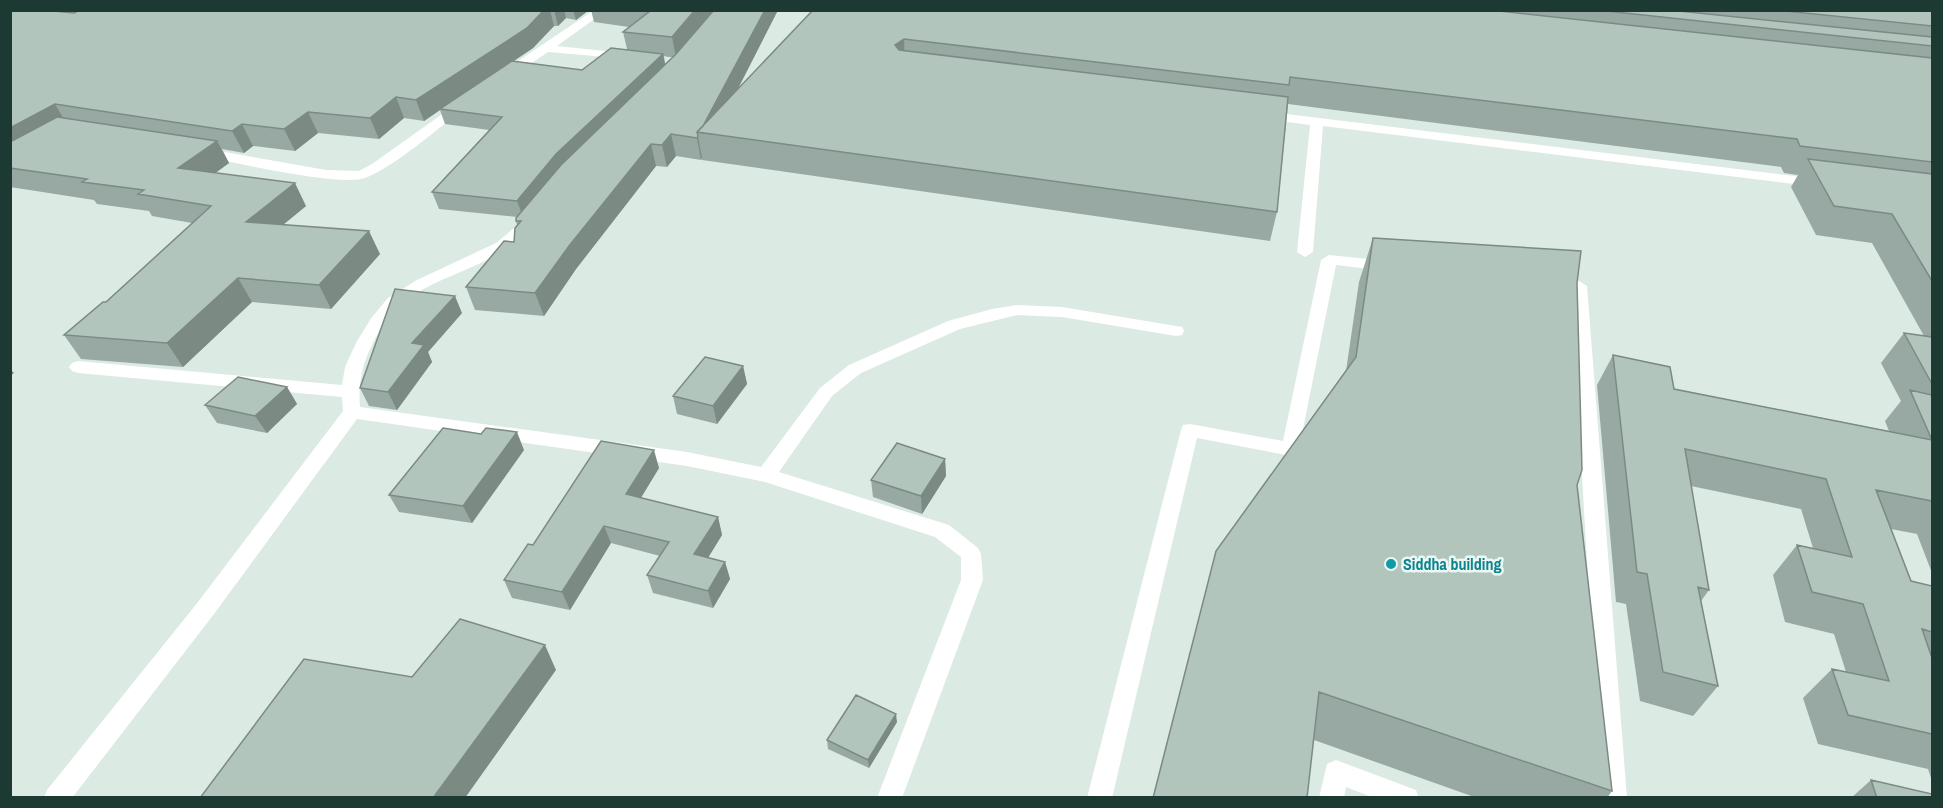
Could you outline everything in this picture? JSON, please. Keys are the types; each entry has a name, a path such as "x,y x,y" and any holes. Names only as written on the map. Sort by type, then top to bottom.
{"street":[{"path":"493,83 602,10"},
{"path":"546,48 635,59"},
{"path":"187,150 326,174 361,175 377,167 476,94"},
{"path":"1247,114 1829,185"},
{"path":"1305,252 1317,123"},
{"path":"56,798 206,608 352,412 349,392 357,355 371,330 389,306 405,292 508,243 539,209"},
{"path":"1100,798 1190,430 1291,450 1329,260 1412,268"},
{"path":"1531,281 1579,286 1614,798"},
{"path":"766,475 826,392 855,369 954,325 992,314 1017,310 1062,312 1176,331"},
{"path":"78,367 349,392"},
{"path":"352,412 687,459 766,475 942,531 971,554 972,580 889,798"},
{"path":"1331,798 1336,772 1407,798"}],"path":[{"path":"56,13 73,10"}],"building":[{"path":"10,10 74,13 80,10 544,10 527,28 416,100 396,97 370,118 308,112 284,129 242,124 232,131 55,104 10,128"},
{"path":"646,10 695,10 672,37 623,32 650,11"},
{"path":"714,10 765,10 703,126 697,132 697,138 671,134 662,145 651,144 569,246 535,293 466,287 504,241 514,242 515,228 521,221 516,221 516,218 561,165 676,54"},
{"path":"813,10 1490,10 1932,58 1932,162 1800,146 1797,139 1290,77 1289,85 904,39 895,45 899,50 1288,97 1277,212 697,132"},
{"path":"1597,10 1669,10 1932,37 1932,46"},
{"path":"1776,10 1932,10 1932,26"},
{"path":"611,48 663,54 556,154 517,201 432,192 502,117 440,109 512,61 582,70"},
{"path":"57,117 217,141 178,168 295,183 246,222 369,231 319,285 238,278 167,343 64,335 103,302 106,302 211,206 138,194 144,190 82,182 87,179 10,168 10,142"},
{"path":"1808,159 1932,174 1932,281 1892,214 1834,206"},
{"name":"Siddha building","path":"1373,238 1581,251 1577,283 1582,470 1577,485 1612,791 1319,692 1307,798 1153,798 1216,551 1356,357"},
{"path":"395,289 455,296 412,343 424,345 388,392 360,388"},
{"path":"1904,333 1932,337 1932,384"},
{"path":"1613,355 1670,367 1674,389 1932,440 1932,501 1876,490 1911,581 1932,586 1932,632 1922,629 1932,658 1932,734 1848,715 1832,669 1889,681 1863,604 1812,592 1797,545 1852,557 1826,479 1685,449 1709,590 1698,587 1718,686 1663,672 1647,574 1637,572"},
{"path":"705,357 743,366 713,406 673,396"},
{"path":"238,377 287,387 255,416 205,405"},
{"path":"1910,390 1932,395 1932,440"},
{"path":"443,428 481,434 486,428 517,432 463,506 389,495"},
{"path":"601,441 654,450 626,494 718,517 694,554 725,562 708,591 647,575 669,542 604,526 562,592 504,580 528,544 533,545"},
{"path":"897,443 945,459 921,496 871,480"},
{"path":"460,619 545,645 433,798 200,798 304,659 412,677"},
{"path":"856,695 896,714 868,760 827,740"},
{"path":"1871,780 1932,794 1932,798 1877,798"}],"place":[{"name":"Siddha building","path":"1391,564"}]}
